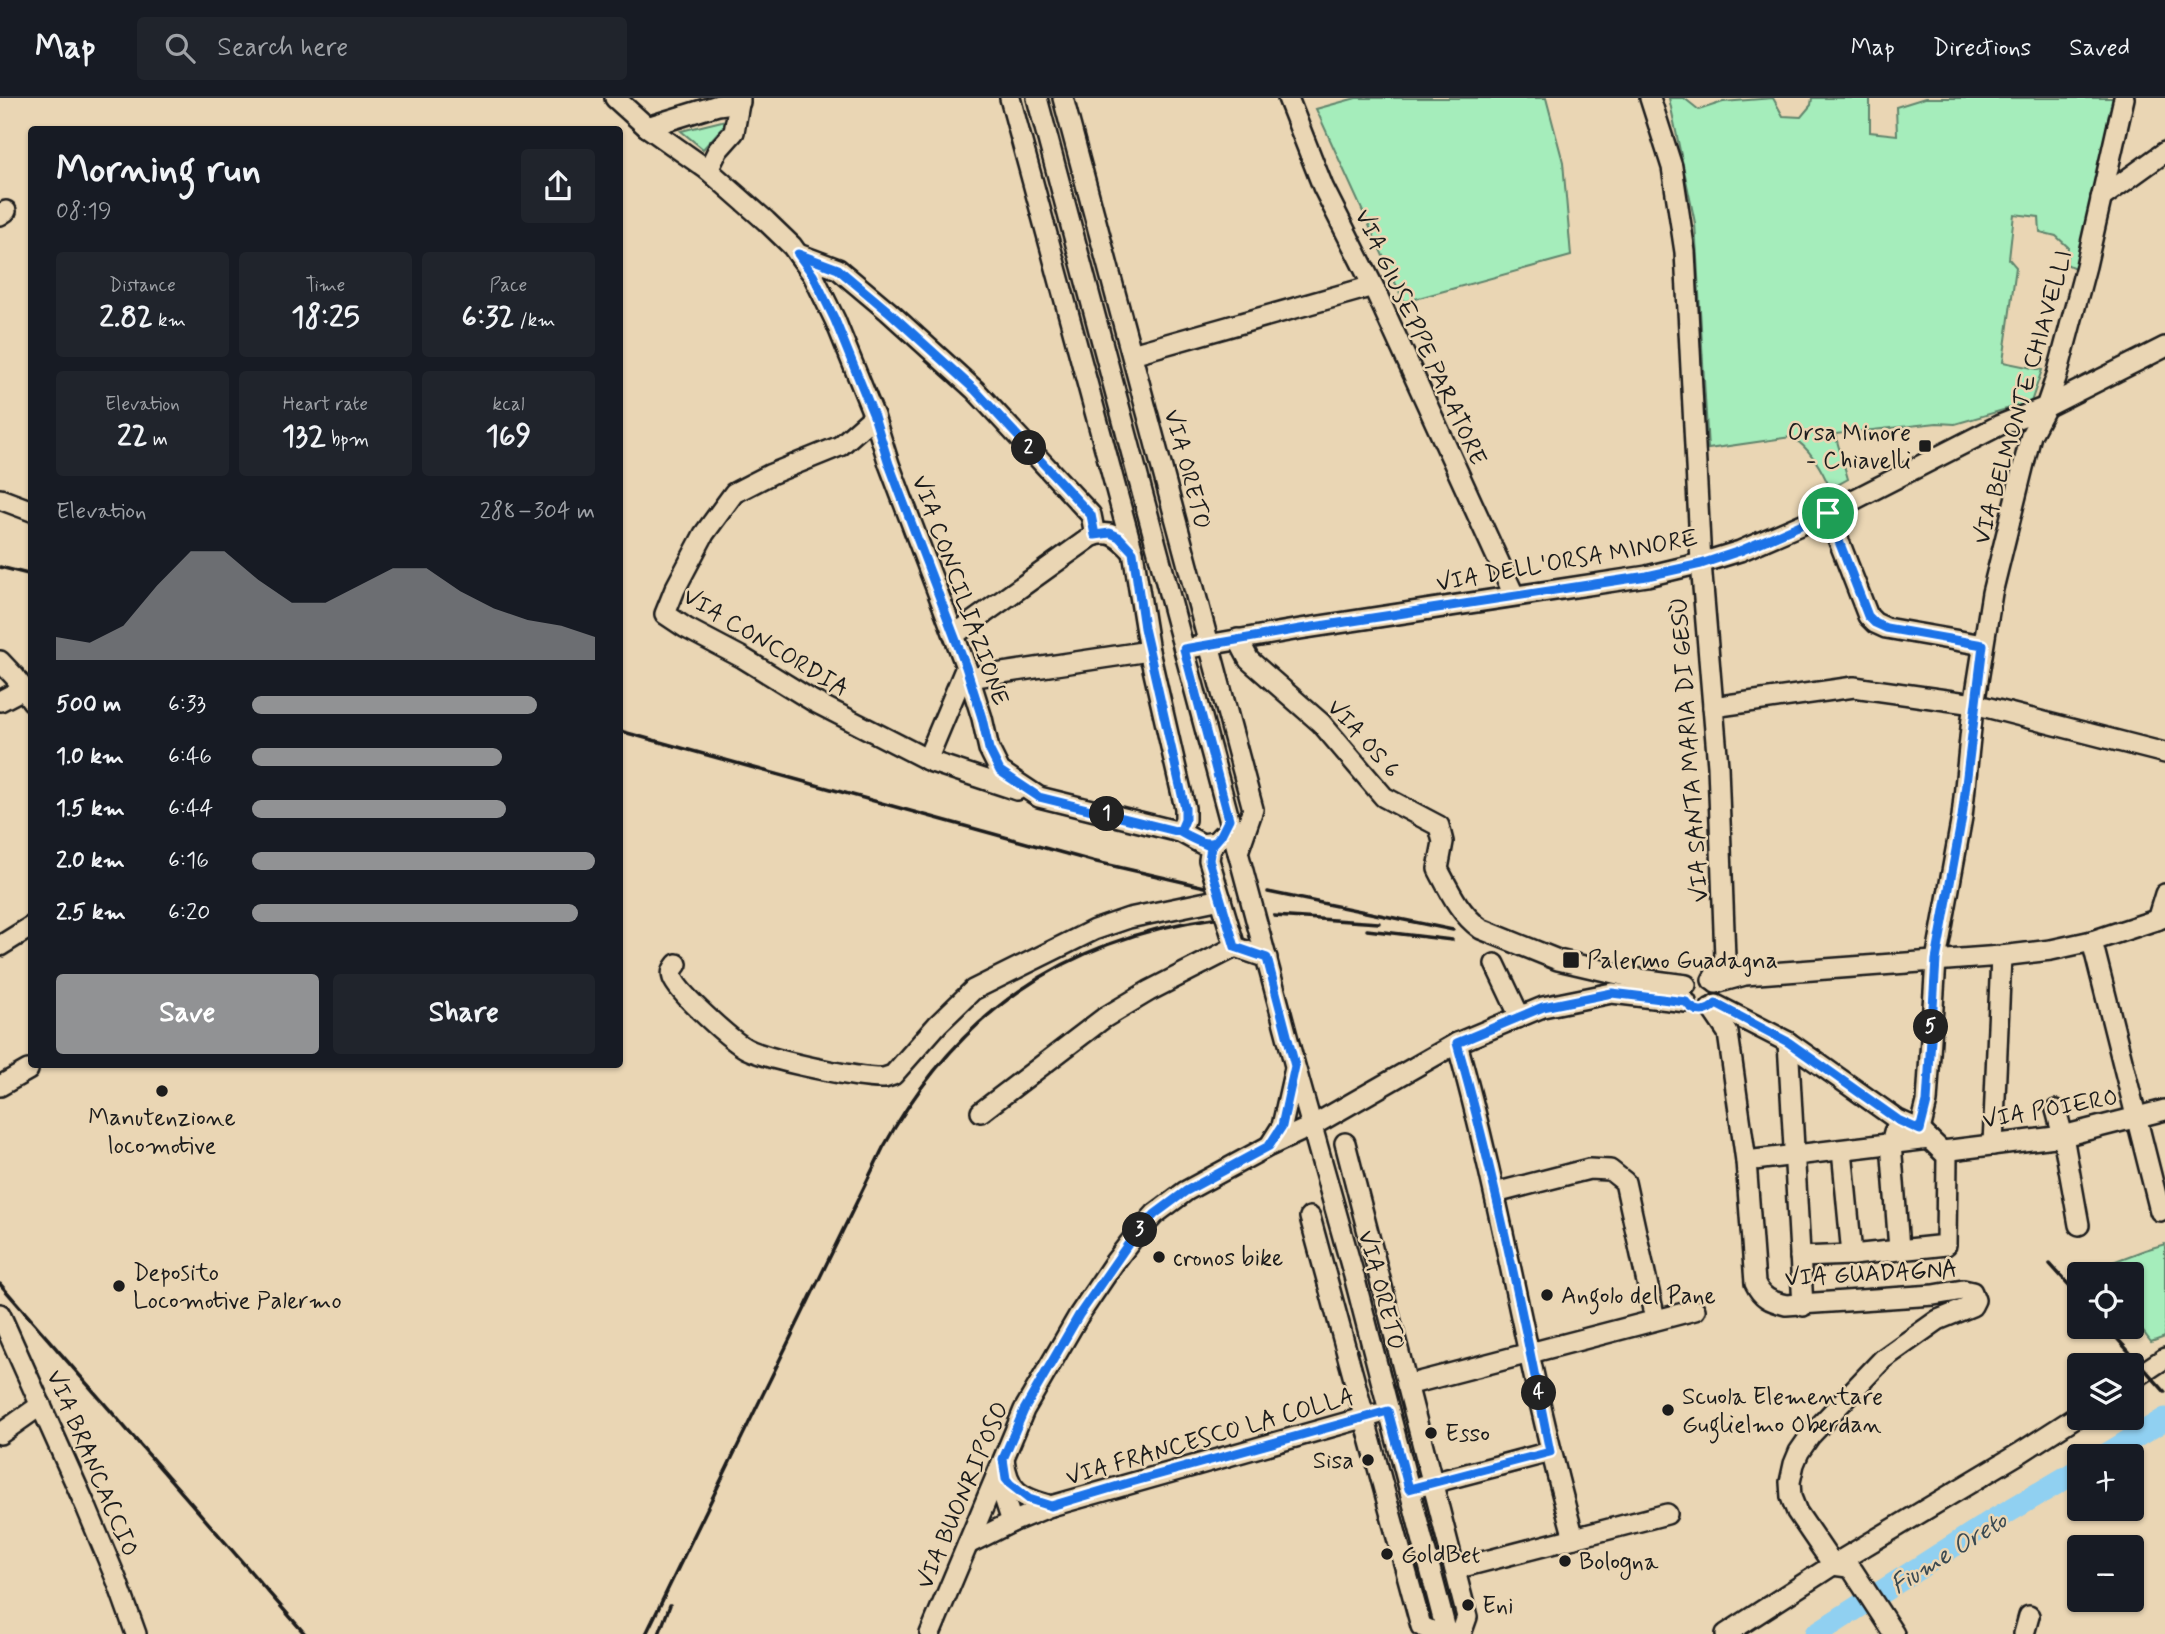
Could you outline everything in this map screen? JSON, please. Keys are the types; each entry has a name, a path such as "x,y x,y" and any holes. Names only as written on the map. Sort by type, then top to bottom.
{"street":[{"path":"615,98 647,127 708,170 766,221 798,254 838,269 975,390 1091,515 1095,535"},
{"path":"1010,98 1133,552 1149,651 1185,808 1185,820 1180,832"},
{"name":"VIA ORETO","path":"1037,98 1295,1066 1354,1276 1447,1634"},
{"name":"VIA ORETO","path":"1063,98 1253,809 1238,852"},
{"name":"VIA GIUSEPPE PARATORE","path":"1288,98 1323,187 1373,286 1514,595"},
{"name":"VIA SANTA MARIA DI GESÙ","path":"1650,98 1672,167 1685,252 1701,564 1718,766 1725,958 1714,981"},
{"name":"VIA BELMONTE CHIAVELLI","path":"1899,1249 1946,1245 1935,1144 1927,1102 1936,960 1962,817 1983,645 1992,593 2031,435 2046,407 2064,351 2124,98"},
{"path":"647,127 740,100 734,132 718,150 708,170"},
{"path":"2101,198 2165,152"},
{"name":"VIA CONCILIAZIONE","path":"798,254 813,275 835,320 874,416 889,464 968,672 989,749 1000,771 1039,797 1180,832 1202,844 1215,842"},
{"path":"1132,354 1373,286"},
{"name":"VIA DELL'ORSA MINORE","path":"1184,649 1647,576 1701,564 1740,551 1828,513 2000,425 2046,407 2165,347"},
{"name":"VIA CONCORDIA","path":"874,416 840,446 771,474 734,494 704,534 665,614 813,701 927,760 1039,797"},
{"path":"0,499 28,510"},
{"path":"1828,513 1868,616 1875,623 1886,628 1983,645"},
{"path":"954,635 1095,535 1110,533 1119,537 1133,552"},
{"name":"VIA OS 6","path":"1238,639 1248,660 1321,723 1384,797 1439,826 1443,842 1438,869 1453,899 1472,923 1558,960 1686,993"},
{"path":"927,760 968,672 1149,651"},
{"path":"0,660 27,695 0,701"},
{"path":"1713,707 1854,687 1974,704 2165,753"},
{"path":"1229,819 1211,847 1209,860 1235,947"},
{"path":"1935,1144 1788,1042 1714,1007 1694,1010 1686,993 1690,980 1700,976 1714,981 1745,975 2051,950 2092,941 2161,919 2165,894"},
{"path":"677,964 672,976 683,994 746,1048 823,1069 884,1078 893,1075 937,1024 973,990 1094,930 1161,910 1221,899"},
{"path":"0,946 28,928"},
{"path":"2092,941 2160,1211"},
{"path":"981,1112 1104,1018 1149,991 1235,947 1267,958"},
{"path":"1993,1145 2001,956"},
{"path":"1495,964 1520,1017"},
{"path":"1714,981 1720,994 1714,1007"},
{"name":"VIA BUONRIPOSO","path":"930,1634 1024,1410 1079,1315 1133,1237 1155,1214 1186,1191 1312,1126 1457,1043 1543,1007 1612,993 1686,993"},
{"name":"VIA GUADAGNA","path":"1714,1007 1728,1033 1746,1161 1755,1283 1760,1295 1772,1302 1803,1306 1963,1290 1972,1292 1975,1300 1972,1306 1938,1320 1884,1359 1810,1436 1799,1452 1790,1482 1791,1497 1797,1512 1833,1565"},
{"path":"1788,1042 1803,1306"},
{"path":"1457,1043 1495,1193 1550,1452 1574,1538"},
{"path":"1269,1146 1282,1126 1295,1066"},
{"path":"0,1086 28,1070"},
{"path":"2056,1110 2079,1225"},
{"name":"VIA POIERO","path":"1746,1161 1891,1143 1993,1145 2063,1136 2165,1111"},
{"path":"1800,1257 1852,1255 1899,1249 1891,1143 1898,1120"},
{"name":"VIA ORETO","path":"1345,1143 1467,1617 1461,1634"},
{"path":"1842,1150 1852,1255"},
{"path":"1495,1193 1589,1169 1610,1170 1625,1182 1655,1319"},
{"name":"VIA ORETO","path":"1310,1217 1422,1626 1438,1634"},
{"path":"1329,1283 1378,1270"},
{"path":"1407,1385 1695,1310"},
{"name":"VIA BRANCACCIO","path":"0,1314 117,1581 136,1634"},
{"path":"2144,1372 2165,1358"},
{"path":"2,1428 41,1405"},
{"name":"VIA FRANCESCO LA COLLA","path":"968,1544 1051,1506 1388,1411"},
{"path":"1726,1634 1833,1565 2067,1423"},
{"path":"1409,1489 1550,1452"},
{"path":"1003,1459 1006,1479 1010,1484 1029,1499 1051,1506"},
{"path":"1003,1459 1002,1490 1012,1522"},
{"path":"1455,1569 1667,1514"},
{"path":"1833,1565 1848,1567 1853,1571 1890,1628"}],"green space":[{"path":"1356,98 1546,98 1563,162 1571,256 1404,302 1316,109"},
{"path":"1669,98 1684,98 1699,110 1723,102 1773,98 1783,116 1801,117 1811,105 1812,98 1870,98 1870,132 1897,135 1896,107 1925,98 2113,98 2077,269 2066,264 2068,247 2056,236 2040,232 2039,217 2014,214 2009,259 2016,267 2003,362 2042,370 2031,402 1955,424 1937,423 1835,434 1848,479 1830,489 1809,453 1791,437 1708,449 1695,223"},
{"path":"730,119 703,149 681,131"},
{"path":"2165,1244 2165,1337 2151,1342 2144,1333 2144,1262 2113,1262"}],"waterway":[{"name":"Fiume Oreto","path":"2124,1444 2165,1419"},
{"name":"Fiume Oreto","path":"1816,1634 1992,1521 2067,1477"}],"railway":[{"path":"0,567 28,574"},
{"path":"623,732 1092,861 1205,887"},
{"path":"1268,892 1453,930"},
{"path":"1274,916 1379,923"},
{"path":"646,1634 883,1148 912,1101 944,1059 980,1022 1019,991 1062,965 1109,944 1159,928 1214,918"},
{"path":"1367,930 1452,940"},
{"path":"2050,1264 2067,1283"},
{"path":"0,1284 305,1634"},
{"path":"2118,1339 2165,1392"},
{"path":"659,1634 670,1605"}],"place":[{"name":"Orsa Minore - Chiavelli","path":"1925,446"},
{"name":"Palermo Guadagna","path":"1571,960"},
{"name":"Manutenzione locomotive","path":"162,1091"},
{"name":"cronos bike","path":"1159,1257"},
{"name":"Deposito Locomotive Palermo","path":"119,1286"},
{"name":"Angolo del Pane","path":"1547,1295"},
{"name":"Scuola Elementare Guglielmo Oberdan","path":"1668,1410"},
{"name":"Esso","path":"1431,1433"},
{"name":"Sisa","path":"1368,1460"},
{"name":"GoldBet","path":"1387,1554"},
{"name":"Bologna","path":"1565,1561"},
{"name":"Eni","path":"1468,1605"}],"route":[{"path":"1828,513 1740,551 1701,564 1647,576 1184,649 1229,819 1215,842 1202,844 1180,832 1039,797 1000,771 989,749 966,667 889,464 874,416 835,320 813,275 798,254 838,269 888,311 975,390 1091,515 1095,535 1110,533 1119,537 1133,552 1144,628 1185,808 1185,820 1180,832 1194,839 1202,844 1207,845 1215,842 1211,847 1209,860 1235,947 1267,958 1295,1066 1282,1126 1269,1146 1186,1191 1155,1214 1133,1237 1079,1315 1024,1410 1003,1459 1006,1479 1017,1491 1029,1499 1051,1506 1388,1411 1409,1489 1550,1452 1495,1193 1457,1043 1543,1007 1612,993 1686,1002 1694,1010 1700,1011 1711,1009 1716,1004 1788,1042 1898,1120 1920,1130 1927,1102 1936,960 1962,817 1983,645 1886,628 1875,623 1868,616 1828,513"}]}
